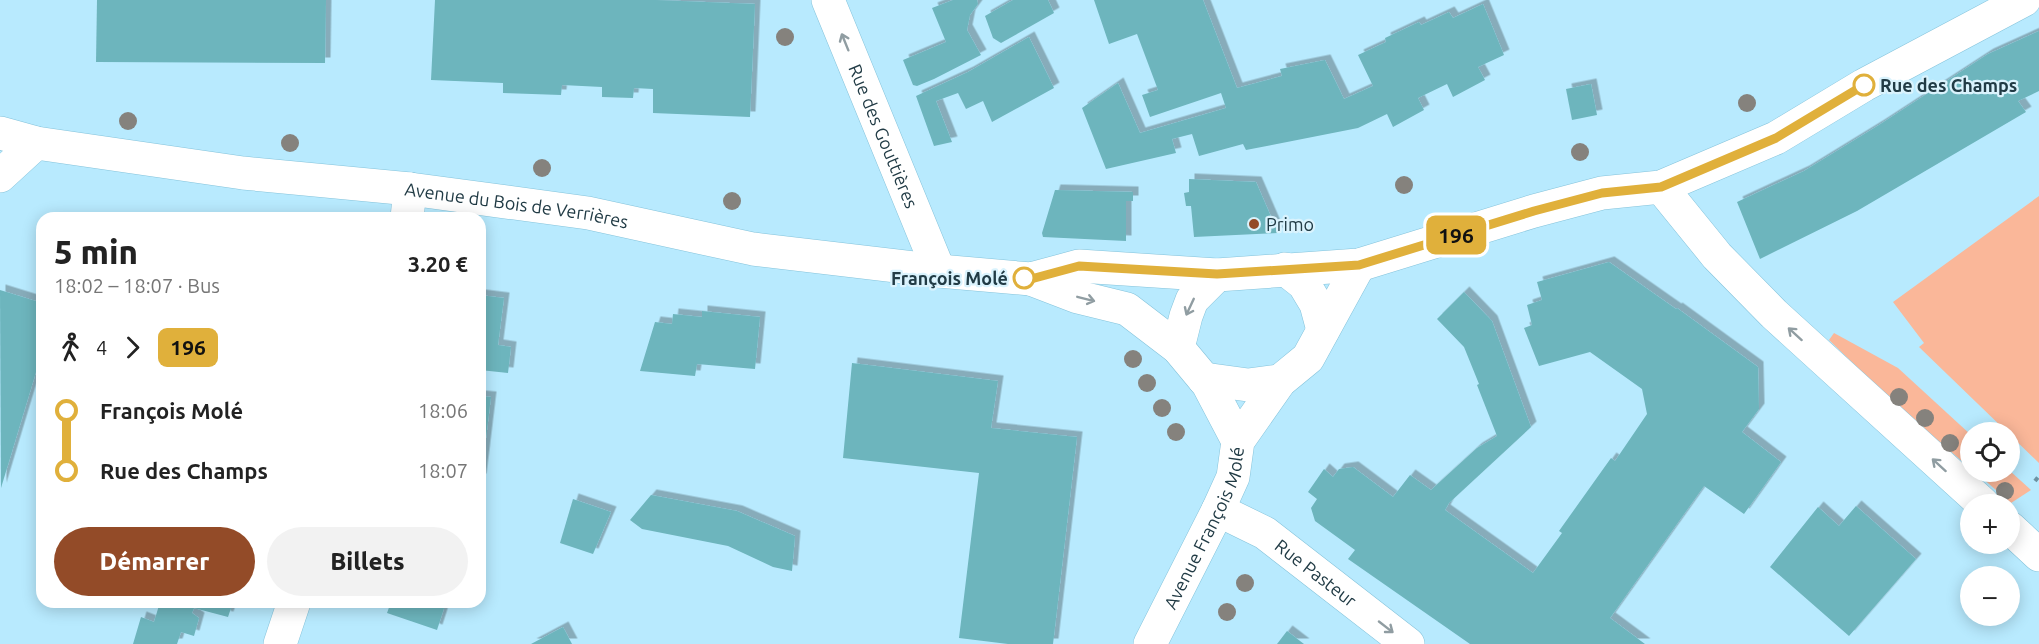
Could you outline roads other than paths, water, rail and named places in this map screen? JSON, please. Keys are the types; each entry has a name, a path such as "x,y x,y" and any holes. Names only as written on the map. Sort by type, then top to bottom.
{"street":[{"name":"Rue des Gouttières","path":"828,0 939,271"},
{"name":"Avenue du Bois de Verrières","path":"1031,279 1079,266 1217,274 1359,265 1534,211 1591,196 1661,187 1776,138 1864,85 2024,0"},
{"name":"Avenue du Bois de Verrières","path":"0,133 36,143 243,173 409,203 588,213 753,249 939,271 1031,279 1078,297 1127,309 1178,348 1208,384 1238,441"},
{"path":"0,176 36,143"},
{"path":"1661,187 1717,256 1774,314 1972,494"},
{"name":"Avenue François Molé","path":"1150,644 1233,477 1238,441 1280,381 1308,358 1359,265"},
{"path":"1285,269 1305,284 1316,304 1323,330"},
{"path":"1178,348 1192,300 1217,274"},
{"path":"1204,379 1248,385 1280,381"},
{"name":"Rue Pasteur","path":"1218,510 1265,532 1408,644"},
{"path":"2020,537 2039,555"},
{"path":"280,644 292,608"}],"place":[{"name":"Rue des Champs","path":"1864,85"},
{"name":"Primo","path":"1254,224"},
{"name":"François Molé","path":"1024,278"}]}
